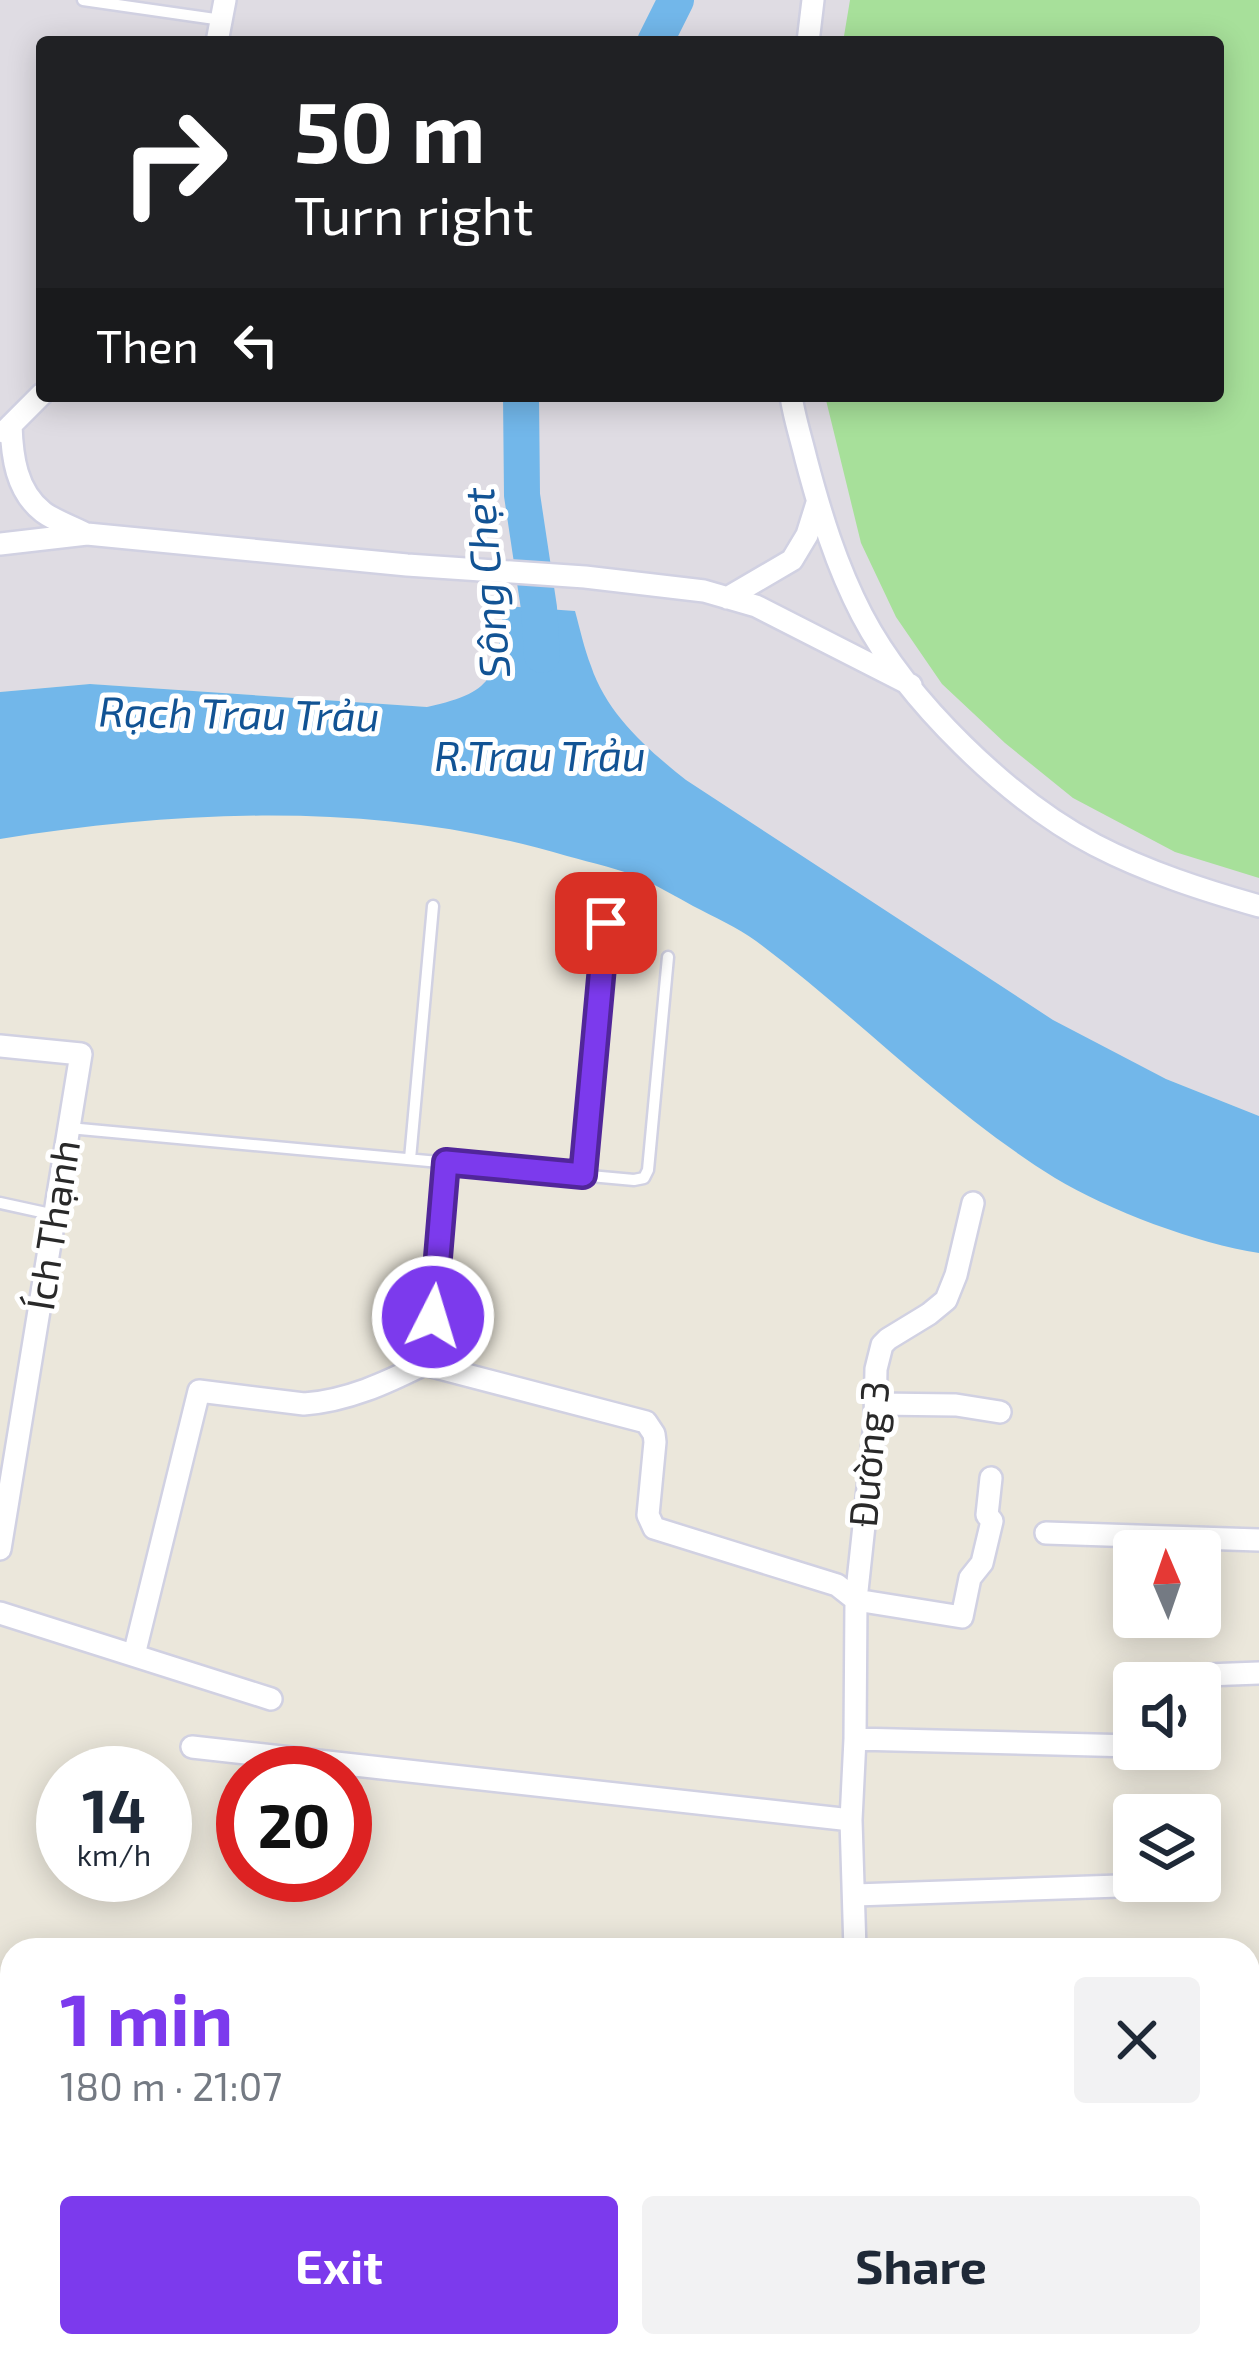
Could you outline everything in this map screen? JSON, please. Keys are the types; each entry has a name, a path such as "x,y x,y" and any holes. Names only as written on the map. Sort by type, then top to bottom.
{"street":[{"path":"809,36 813,0"},
{"path":"36,400 6,431 20,481 41,511 87,534"},
{"path":"792,402 817,501 863,618 911,686 983,766 1091,843 1145,869 1259,906"},
{"path":"728,598 792,560 807,535 817,501"},
{"path":"0,544 87,534 704,591 756,606 911,686"},
{"name":"Ích Thạnh","path":"0,1046 81,1054 0,1549"},
{"name":"Đường 3","path":"855,1938 851,1820 856,1600 877,1404 876,1369 882,1345 946,1300 974,1203"},
{"path":"134,1655 199,1390 318,1403 382,1385 424,1364 646,1422 655,1442 648,1510 654,1528 837,1585 856,1600 962,1617 970,1578 982,1563 992,1521 987,1515 991,1478"},
{"path":"877,1404 939,1404 1000,1412"},
{"path":"1046,1533 1259,1540"},
{"path":"0,1613 271,1699"},
{"path":"1221,1674 1259,1673"},
{"path":"855,1738 1113,1744"},
{"path":"192,1747 216,1751"},
{"path":"372,1772 851,1820"},
{"path":"855,1895 1113,1886"}],"lane":[{"path":"83,0 221,21"},
{"path":"410,1159 433,906"},
{"path":"583,1175 606,923"},
{"path":"69,1128 634,1180 647,1175 668,957"},
{"path":"429,1365 446,1162"},
{"path":"0,1203 55,1215"}],"shaded area":[{"path":"0,0 1259,0 1259,1116 1166,1079 427,707 90,684 0,692"}],"green space":[{"path":"850,0 1259,0 1259,878 1175,852 1073,798 942,684 896,617 861,543 826,402 1224,402 1224,36 844,36"}],"water":[{"name":"R.Trau Trảu","path":"504,606 575,611 607,700 643,743 686,780 1053,1020 1166,1079 1259,1116 1259,1253 1154,1224 1055,1178 940,1094 756,941 626,873 498,838 356,819 213,817 0,839 0,692 90,684 427,707 469,694 490,676"}],"waterway":[{"name":"Sông Chẹt","path":"658,36 676,0"},
{"name":"Sông Chẹt","path":"521,402 522,495 542,655"}],"route":[{"path":"433,1317 446,1162 583,1175 606,923"}],"water label":[{"name":"Rạch Trau Trảu","path":"239,714"}]}
